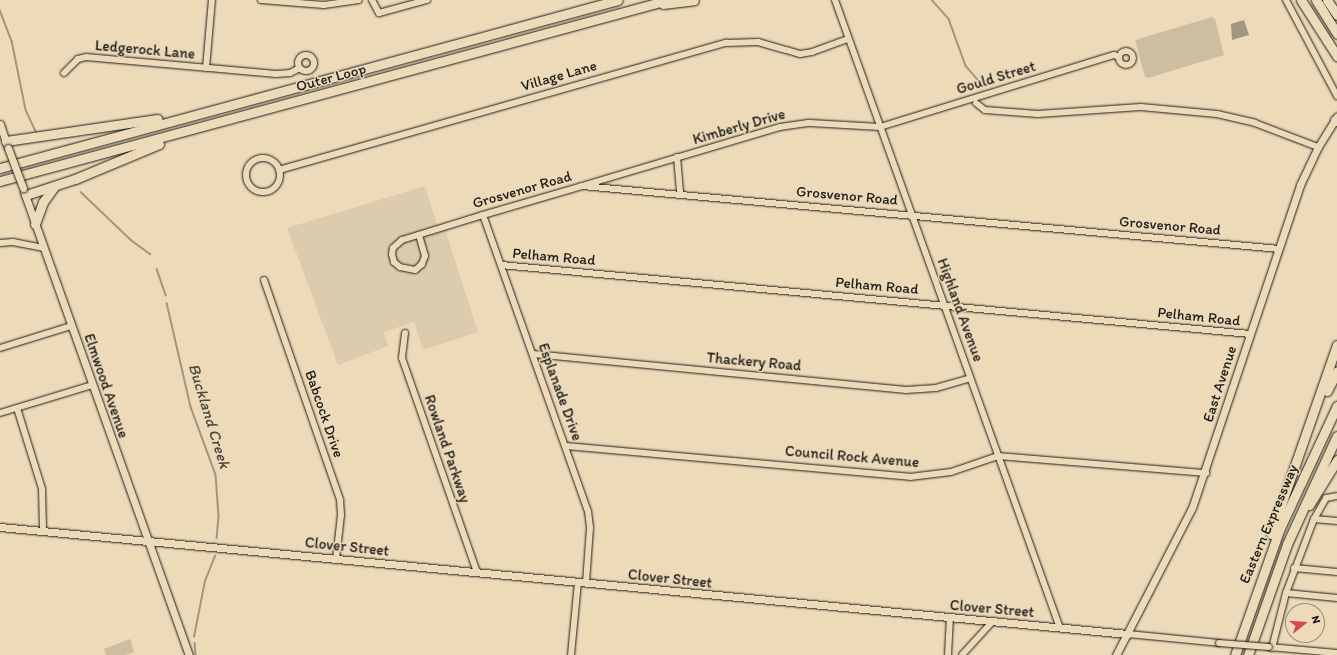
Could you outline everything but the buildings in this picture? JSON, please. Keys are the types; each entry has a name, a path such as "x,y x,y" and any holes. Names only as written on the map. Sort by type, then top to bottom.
{"highway":[{"name":"Outer Loop","path":"0,168 188,115 618,0"},
{"name":"Outer Loop","path":"0,181 668,0"},
{"path":"648,5 694,0"},
{"path":"1301,0 1337,56"},
{"path":"1316,0 1337,34"},
{"path":"1328,0 1337,12"},
{"path":"1328,0 1337,16"},
{"path":"7,144 188,115"},
{"path":"24,192 55,186 196,129"},
{"path":"36,224 43,202 55,186"},
{"path":"1255,595 1271,535 1302,451 1337,345"},
{"path":"1302,451 1337,371"},
{"name":"Eastern Expressway","path":"1235,655 1255,595 1287,512 1337,406"},
{"name":"Eastern Expressway","path":"1248,655 1277,569 1297,520 1337,436"},
{"path":"1277,569 1303,517 1337,460"}],"main road":[{"name":"East Avenue","path":"1116,655 1188,518 1206,473 1250,334 1300,185 1318,147 1336,119"},
{"name":"Elmwood Avenue","path":"0,124 147,541 189,655"},
{"name":"Clover Street","path":"0,527 1128,634"}],"street":[{"name":"Ledgerock Lane","path":"206,68 212,0"},
{"path":"261,0 324,5 359,0"},
{"path":"372,0 377,12 427,0"},
{"name":"Highland Avenue","path":"835,0 1060,628"},
{"path":"1286,0 1337,96"},
{"name":"Village Lane","path":"278,170 726,43 758,42 800,54 812,52 848,39"},
{"name":"Gould Street","path":"880,127 1114,55 1118,57"},
{"name":"Ledgerock Lane","path":"64,73 78,59 86,58 280,74 290,73 300,68"},
{"path":"976,103 985,110 1038,114 1141,108 1217,114 1255,123 1318,147"},
{"name":"Kimberly Drive","path":"582,186 677,157 791,125 821,123 880,127"},
{"name":"Kimberly Drive","path":"677,157 680,194"},
{"path":"257,160 272,162 278,170 275,186 266,192 255,190 248,182 246,171 257,160"},
{"name":"Grosvenor Road","path":"419,235 425,256 422,264 415,270 400,268 394,262 393,248 402,240 582,186 1279,249"},
{"name":"Esplanade Drive","path":"483,215 588,511 590,528 571,655"},
{"path":"0,243 13,242 44,248"},
{"name":"Pelham Road","path":"501,265 1250,334"},
{"name":"Babcock Drive","path":"264,280 340,500 341,515 336,559"},
{"path":"0,348 71,326"},
{"name":"Rowland Parkway","path":"405,333 402,358 477,572"},
{"name":"Thackery Road","path":"533,354 906,390 936,388 970,378"},
{"path":"0,413 92,385"},
{"path":"17,408 42,488 43,531"},
{"name":"Council Rock Avenue","path":"566,446 910,477 951,472 998,456 1206,473"},
{"path":"1270,647 1294,568 1314,519 1326,498 1337,496"},
{"path":"1314,519 1337,521"},
{"path":"1294,568 1337,572"},
{"path":"1286,593 1337,598"},
{"path":"948,655 950,618"},
{"path":"962,655 992,622"},
{"name":"Clover Street","path":"1128,634 1337,654"}],"shaded area":[{"path":"1212,17 1215,19 1224,55 1148,78 1145,77 1135,40"},
{"path":"1244,20 1249,35 1232,40 1231,24"},
{"path":"425,186 437,225 443,223 478,332 423,350 414,322 384,332 388,346 338,365 287,228"},
{"path":"130,639 134,652 126,655 106,655 104,649"}],"waterway":[{"path":"932,0 949,19 966,66 979,81"},
{"name":"Buckland Creek","path":"0,10 12,41 26,110 36,131"},
{"name":"Buckland Creek","path":"81,192 131,240 150,254"},
{"name":"Buckland Creek","path":"157,269 166,295"},
{"name":"Buckland Creek","path":"167,303 191,407 216,475 219,516 217,538"},
{"name":"Buckland Creek","path":"194,637 205,581 215,556"},
{"name":"Buckland Creek","path":"195,643 196,655"}]}
